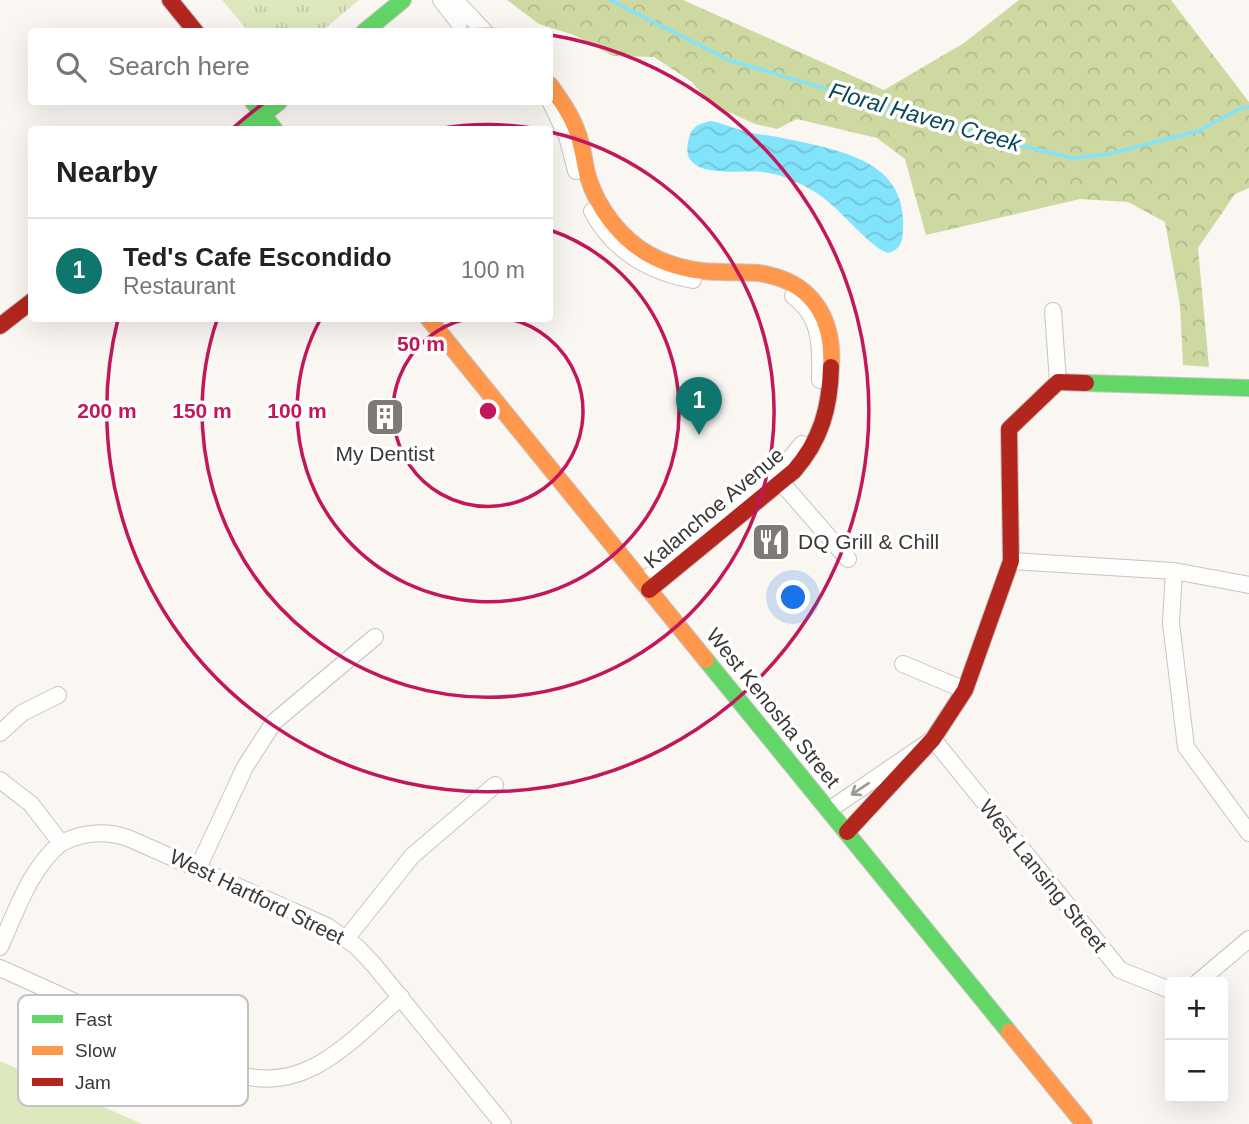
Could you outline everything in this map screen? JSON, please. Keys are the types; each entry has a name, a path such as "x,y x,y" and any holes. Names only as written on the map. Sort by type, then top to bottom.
{"street":[{"path":"170,0 193,28"},
{"path":"369,28 403,0"},
{"path":"441,0 465,28"},
{"path":"455,0 481,28"},
{"path":"553,90 576,130 595,196 612,224 631,242 644,252 673,265 707,272 774,276 801,288 810,305"},
{"path":"552,105 567,136 586,201 604,230 623,251 649,267 670,275 705,282 776,286 810,305"},
{"path":"247,126 258,108 272,126"},
{"path":"0,326 28,303"},
{"name":"Kalanchoe Avenue","path":"646,586 777,478 806,459 820,437 830,394 832,343 825,318 810,305"},
{"path":"1054,311 1058,382"},
{"name":"West Kenosha Street","path":"431,322 1084,1124"},
{"path":"846,832 933,739 965,690 1011,561 1009,429 1058,382 1249,388"},
{"path":"777,478 848,559"},
{"path":"1011,561 1174,571 1249,585"},
{"path":"1174,571 1171,623 1186,747 1249,833"},
{"path":"198,868 245,767 265,733 287,709 375,637"},
{"path":"904,664 965,690"},
{"path":"0,733 22,713 58,695"},
{"path":"829,810 933,739"},
{"name":"West Lansing Street","path":"933,739 1120,970 1165,988"},
{"path":"0,780 31,804 61,843 37,869 0,947"},
{"path":"346,939 412,856 495,785"},
{"name":"West Hartford Street","path":"61,843 97,832 117,834 327,926 366,956 503,1124"},
{"path":"1204,977 1249,939"},
{"path":"0,968 60,995"},
{"path":"248,1077 290,1077 320,1064 337,1053 401,997"}],"green space":[{"path":"222,0 359,0 326,28 246,28"},
{"path":"507,0 683,0 884,90 964,43 1019,0 1171,0 1249,102 1249,188 1235,194 1198,248 1209,367 1183,365 1180,305 1165,222 1128,202 1080,199 926,235 905,159 877,138 797,119 777,129 755,124 711,104 692,82 654,57 613,56 574,35 539,24"},
{"path":"0,1061 18,1069 18,1106 101,1106 142,1124 0,1124"}],"water":[{"path":"711,121 751,133 832,149 864,161 878,170 889,180 897,193 902,209 903,232 898,247 888,253 881,250 828,201 792,180 763,172 712,170 691,161 687,150 691,132 701,124"}],"waterway":[{"name":"Floral Haven Creek","path":"610,0 729,60 1002,141 1072,158 1109,154 1198,131 1241,108 1249,107"}],"traffic: fast":[{"path":"369,28 403,0"},
{"path":"255,105 272,126"},
{"path":"249,126 275,105"},
{"path":"1086,383 1249,388"},
{"path":"706,660 1009,1032"}],"traffic: slow":[{"path":"553,89 575,125 592,189 604,212 629,241 650,255 676,266 703,271 763,274 785,280 799,288 810,297 825,321 831,367"},
{"path":"431,322 706,660"},
{"path":"1009,1032 1084,1124"}],"traffic: jam":[{"path":"170,0 193,28"},
{"path":"0,326 28,304"},
{"path":"649,590 794,471 811,447 822,423 829,396 831,367"},
{"path":"847,832 933,739 965,690 1011,561 1009,429 1058,382 1086,383"}],"place":[{"name":"My Dentist","path":"385,417"},
{"name":"Ted's Cafe Escondido","path":"699,435"},
{"name":"DQ Grill & Chill","path":"771,542"}]}
